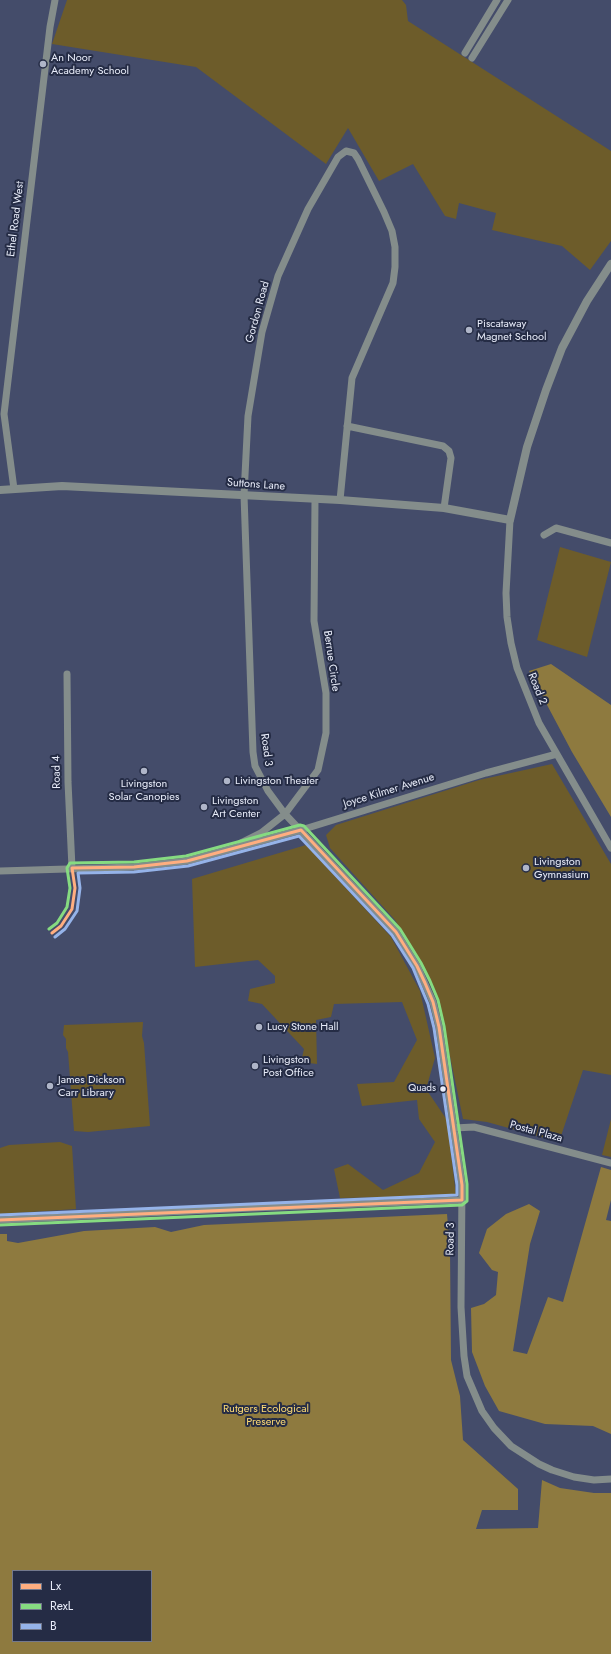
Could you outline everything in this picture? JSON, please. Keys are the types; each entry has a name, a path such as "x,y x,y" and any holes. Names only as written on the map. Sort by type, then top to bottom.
{"street":[{"name":"Ethel Road West","path":"14,488 4,414 49,34 55,0"},
{"path":"465,53 497,0"},
{"path":"472,58 508,0"},
{"name":"Gordon Road","path":"244,496 248,416 262,332 278,276 308,209 338,157 346,151 354,153 358,159 392,231 395,247 393,283 352,378 349,392 347,426"},
{"path":"510,520 527,448 546,390 562,348 586,301 611,264"},
{"path":"340,500 347,426 443,446 449,451 451,458 444,508"},
{"name":"Suttons Lane","path":"0,490 62,486 315,500 340,500 444,508 510,520"},
{"name":"Road 3","path":"244,496 253,752 259,776 285,814 396,932 416,966 433,1002 436,1013 462,1185 462,1332 467,1376 482,1411 494,1428 511,1446 539,1464 574,1477 594,1480 611,1479"},
{"name":"Berrue Circle","path":"285,814 318,770 326,733 326,693 314,621 315,500"},
{"name":"Road 2","path":"510,520 506,593 507,617 517,668 526,694 539,723 611,848"},
{"path":"544,534 556,528 611,543"},
{"name":"Road 4","path":"67,674 68,782 72,868"},
{"name":"Joyce Kilmer Avenue","path":"0,871 134,867 170,864 203,858 301,830 486,773 557,754"},
{"name":"Joyce Kilmer Avenue","path":"229,850 261,833 285,814"},
{"name":"Postal Plaza","path":"454,1128 474,1127 611,1163"},
{"path":"0,1220 462,1200"}],"shaded area":[{"path":"67,0 402,0 406,5 408,21 611,151 611,241 590,270 562,246 492,230 496,213 459,203 456,219 445,216 413,164 379,181 348,128 326,164 196,67 52,44"},
{"path":"560,547 611,562 587,657 537,640"},
{"path":"552,764 611,864 611,1075 583,1070 559,1142 487,1122 463,1119 440,1008 422,964 395,920 330,848 326,835 336,825 479,780"},
{"path":"306,845 391,937 420,991 435,1058 426,1089 447,1120 456,1196 340,1198 334,1169 348,1164 383,1190 419,1173 435,1142 419,1119 417,1100 362,1106 357,1084 394,1082 417,1040 402,1002 334,1004 331,1017 316,1020 317,1064 301,1062 304,1049 262,1004 248,1001 250,989 275,983 275,976 258,960 195,967 192,879"},
{"path":"143,1022 142,1036 144,1043 150,1126 88,1132 74,1131 68,1052 66,1048 66,1039 63,1035 64,1025"},
{"path":"611,1119 611,1157 602,1155"},
{"path":"60,1142 72,1146 76,1209 0,1214 0,1148 9,1145"}],"green space":[{"path":"551,664 611,705 611,817 572,752 529,671"},
{"path":"601,1167 611,1170 611,1200 606,1220 611,1221 611,1434 593,1426 545,1424 499,1411 485,1386 472,1352 471,1308 484,1304 496,1295 498,1272 492,1270 479,1253 487,1229 506,1214 529,1204 540,1211 530,1244 513,1351 527,1354 548,1297 563,1302"},
{"name":"Rutgers Ecological Preserve","path":"447,1214 450,1250 451,1360 460,1396 463,1440 518,1489 518,1510 482,1510 476,1529 538,1528 542,1480 560,1488 594,1493 611,1493 611,1654 0,1654 0,1234 7,1234 7,1241 18,1243 84,1231 155,1227 171,1232 204,1225"}],"transit line":[{"name":"RexL","path":"0,1225 462,1205 467,1201 467,1184 444,1026 438,1000 430,981 400,929 304,826 300,825 186,856 134,862 70,863 67,868 70,888 67,907 57,923 49,929"},
{"name":"Lx","path":"0,1220 462,1200 462,1185 439,1027 433,1002 425,983 417,966 396,932 301,830 187,861 134,867 72,868 75,888 72,909 61,926 52,933"},
{"name":"B","path":"0,1215 457,1195 457,1185 434,1028 428,1004 413,968 392,935 299,836 188,866 134,872 78,873 80,888 77,911 65,929 55,937"}],"place":[{"name":"An Noor Academy School","path":"43,64"},
{"name":"Piscataway Magnet School","path":"469,330"},
{"name":"Livingston Solar Canopies","path":"144,771"},
{"name":"Livingston Theater","path":"227,781"},
{"name":"Livingston Art Center","path":"204,807"},
{"name":"Livingston Gymnasium","path":"526,868"},
{"name":"Lucy Stone Hall","path":"259,1027"},
{"name":"Livingston Post Office","path":"255,1066"},
{"name":"James Dickson Carr Library","path":"50,1086"},
{"name":"Quads","path":"443,1089"}]}
